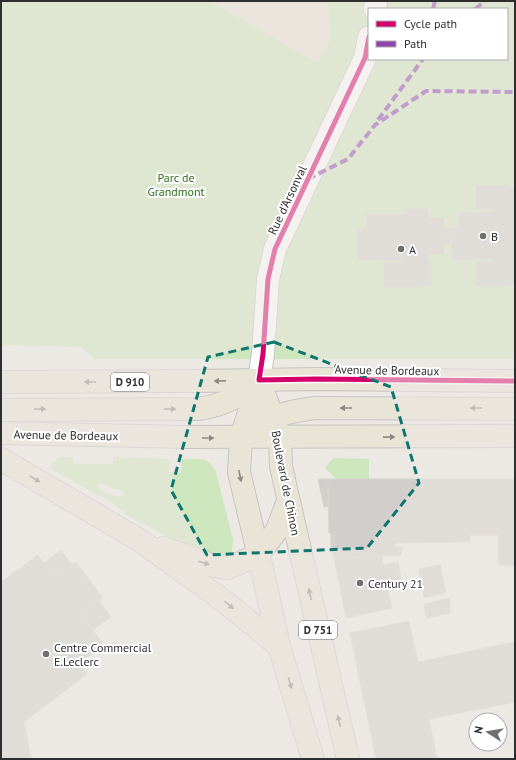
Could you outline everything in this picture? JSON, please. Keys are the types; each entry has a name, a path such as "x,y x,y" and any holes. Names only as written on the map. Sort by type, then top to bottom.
{"main road":[{"name":"Avenue de Bordeaux","path":"1,382 317,379 515,381"},
{"path":"1,410 198,409 215,407 238,396 259,380"},
{"path":"259,380 241,438 239,472 279,646 313,759"},
{"name":"Boulevard de Chinon","path":"259,380 280,437 281,466 288,500 348,759"},
{"path":"241,438 257,424 272,417 286,412 315,408 515,408"},
{"name":"Avenue de Bordeaux","path":"1,433 241,438 515,436"},
{"path":"1,459 141,541 224,602 279,646"},
{"path":"141,541 215,566 228,568 258,554 277,530 288,500"}],"street":[{"name":"Rue d'Arsonval","path":"259,380 263,354 268,279 275,249 365,58 368,42"}],"highlighted area":[{"path":"274,342 391,387 419,483 367,548 207,555 171,490 208,357"}],"shaded area":[{"path":"210,1 328,1 330,40 319,63"}],"green space":[{"name":"Parc de Grandmont","path":"1,1 210,1 318,63 330,40 328,1 515,1 515,359 94,359 81,347 5,345 1,347"},
{"path":"59,457 73,457 74,464 113,464 113,457 169,459 169,472 181,473 182,459 198,459 207,461 216,473 233,539 232,553 221,557 196,552 125,514 116,505 49,468","holes":["100,483 114,489 122,490 124,493 123,496 116,496 106,493 98,487 98,484"]},
{"path":"333,458 369,459 369,479 336,479 325,468"}],"building":[{"name":"B","path":"508,185 509,187 515,187 515,284 477,286 477,262 494,262 494,259 452,260 451,228 459,228 459,213 493,212 494,209 476,209 476,186"},
{"name":"A","path":"406,209 428,209 428,218 444,218 444,254 428,254 429,263 431,263 432,285 416,285 416,287 384,287 384,263 401,263 401,260 358,260 357,229 367,230 366,214 406,214"},
{"path":"451,228 451,244 444,243 443,229"},
{"path":"318,479 328,479 328,507 324,507"},
{"path":"328,479 515,479 515,566 498,565 499,535 470,535 470,542 395,543 395,547 402,547 401,555 334,558 334,532 329,533"},
{"path":"331,532 334,532 334,558 331,544"},
{"path":"61,550 72,565 55,579 44,563"},
{"name":"Centre Commercial E.Leclerc","path":"38,555 55,579 76,562 103,598 81,614 104,645 79,663 87,674 24,722 31,759 1,759 1,582"},
{"path":"382,556 383,565 398,562 402,584 387,587 392,608 346,618 334,558"},
{"path":"440,565 446,593 424,598 419,569"},
{"path":"450,598 450,613 426,618 424,604"},
{"path":"99,601 111,617 93,630 81,614"},
{"path":"409,621 418,662 514,642 515,702 429,719 437,759 376,759 350,633"}],"marked path":[{"path":"433,8 435,1"},
{"path":"476,8 485,1"},
{"path":"378,120 422,60"},
{"path":"308,179 348,159 375,125 426,91 515,92"}],"cycle path":[{"path":"368,42 365,58 275,249 268,279 263,354 259,380 317,379 515,381"}],"place":[{"name":"B","path":"483,236"},
{"name":"A","path":"401,249"},
{"name":"Century 21","path":"360,583"},
{"name":"Centre Commercial E.Leclerc","path":"46,654"}]}
